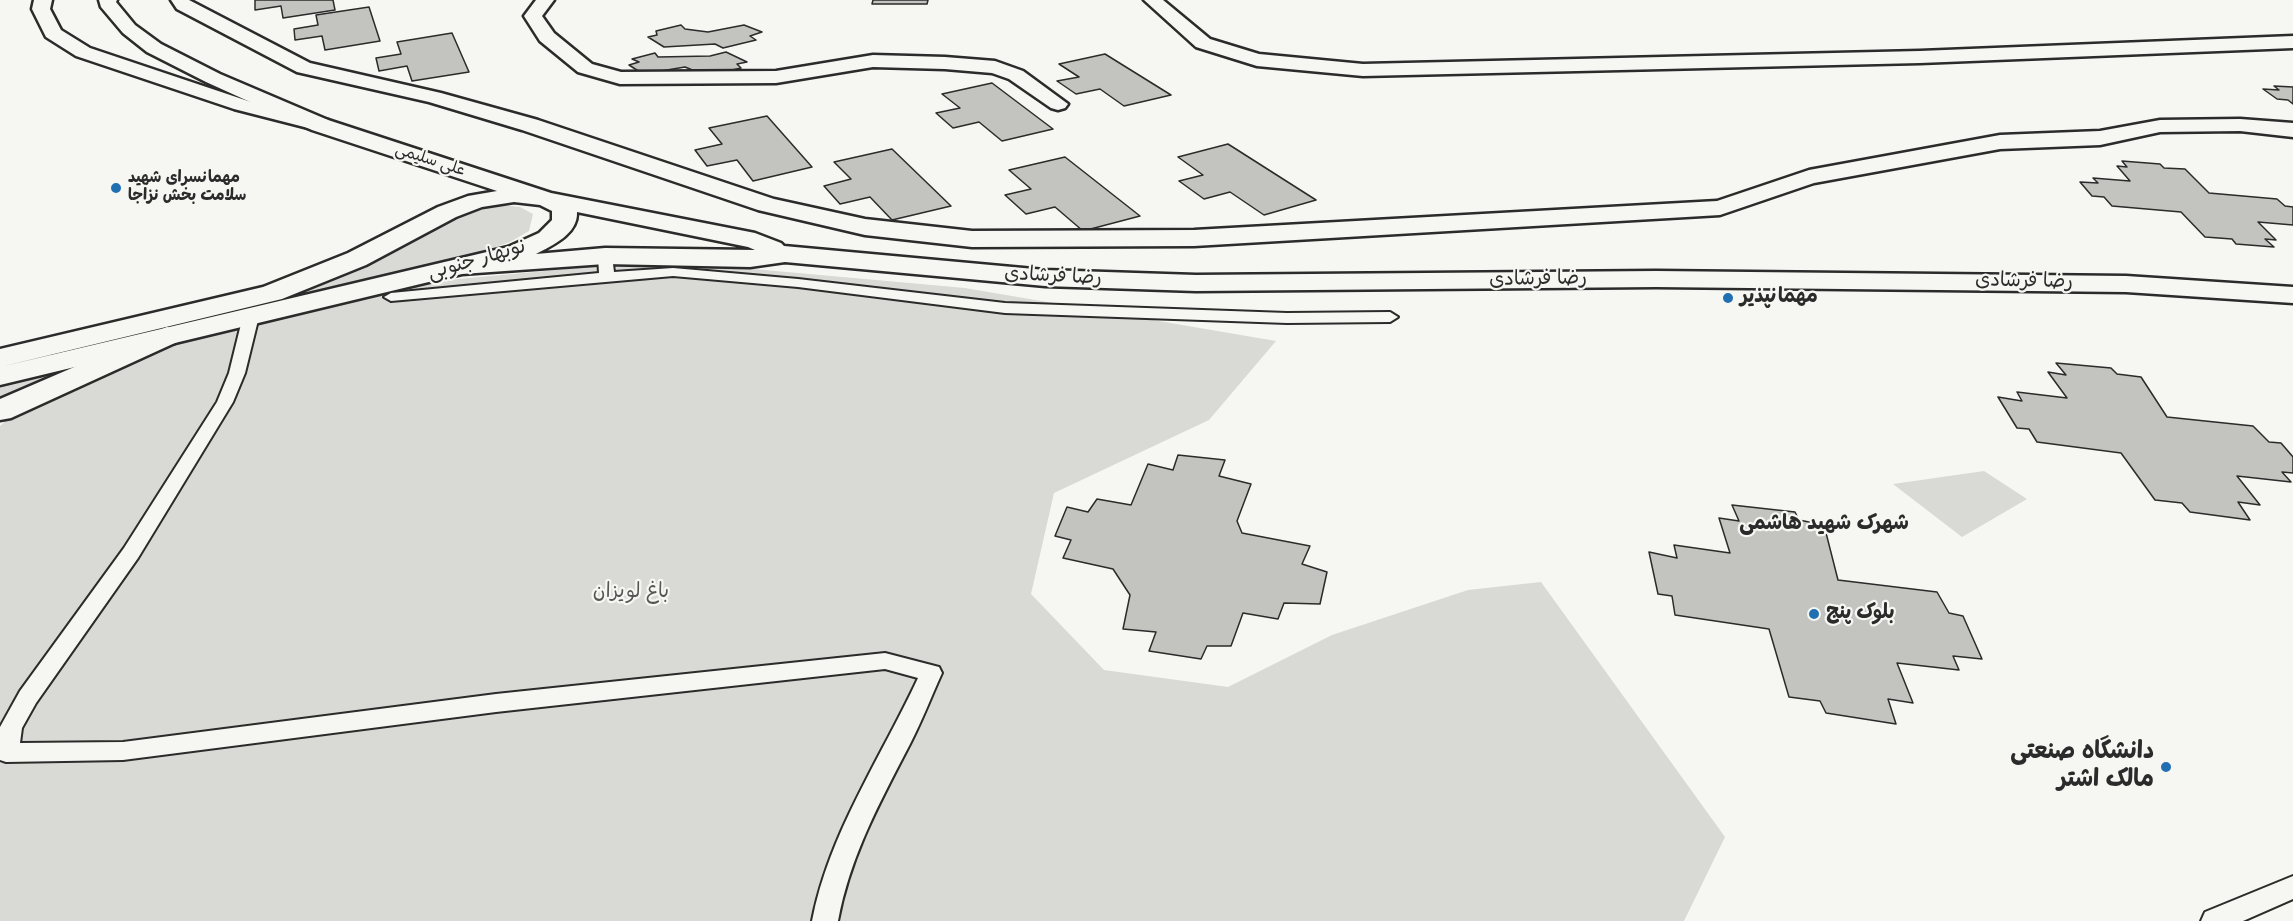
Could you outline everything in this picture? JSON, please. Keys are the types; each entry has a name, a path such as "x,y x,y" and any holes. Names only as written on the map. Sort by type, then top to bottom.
{"main road":[{"path":"43,0 41,9 53,33 83,52 241,105 320,125"},
{"name":"علی سلیمی","path":"108,0 107,3 129,29 154,48 213,78 320,125 546,199 754,241 785,254"},
{"path":"180,0 183,5 304,68 434,97 531,125 767,206 865,227 972,239 1194,238 1720,208 1809,177 2001,142 2100,138 2160,126 2240,125 2293,130"},
{"path":"545,0 533,16 547,37 585,68 620,78 776,77 873,61 945,63 995,67 1016,75 1058,104"},
{"path":"1153,0 1203,43 1257,60 1363,70 1920,57 2293,42"},
{"path":"0,358 272,293 357,259 414,227 477,201 514,195 546,199"},
{"name":"نوبهار جنوبی","path":"0,376 517,253 548,238 566,222 564,208 546,199"},
{"path":"465,267 606,266 750,259 785,254"},
{"name":"رضا فرشادی","path":"785,254 1045,278 1196,283 1656,279 2114,283 2293,295"},
{"path":"0,411 32,394 167,336"}],"lane":[{"path":"391,297 606,266 798,283 1005,308 1287,318 1390,317"},
{"path":"251,316 237,373 225,402 131,553 28,697 11,728 6,753 123,751 495,704 885,661 932,674 858,816 840,858 825,921"},
{"path":"2214,921 2293,887"}],"green space":[{"path":"502,205 520,207 533,214 529,231 510,242 481,252 273,301 455,215"},
{"name":"باغ لویزان","path":"622,264 720,266 965,288 1276,341 1209,420 1054,493 1031,594 1104,670 1228,687 1332,635 1468,590 1541,582 1725,837 1684,921 0,921 0,426 23,405 135,358 221,331 406,288 458,279"},
{"path":"64,372 0,403 0,388"},
{"path":"1984,471 2027,499 1962,537 1893,484"}],"building":[{"path":"255,0 333,0 335,10 283,18 281,6 255,10"},
{"path":"873,0 928,0 927,4 872,4"},
{"path":"369,7 380,41 325,50 322,36 295,40 294,29 318,25 316,15"},
{"path":"681,25 685,29 708,32 744,25 762,32 750,36 756,40 723,48 715,44 664,47 648,37 657,35 656,31"},
{"path":"452,33 469,72 412,81 407,66 379,71 376,58 401,54 397,42"},
{"path":"726,52 747,62 737,64 741,68 714,74 709,71 700,73 685,67 643,74 629,65 639,62 632,59 655,53 658,57 710,56"},
{"path":"1105,54 1171,95 1124,106 1100,89 1076,94 1057,81 1079,77 1059,64"},
{"path":"992,83 1053,129 1002,141 979,122 953,128 936,113 960,108 942,94"},
{"path":"2274,86 2293,87 2293,104 2288,100 2277,99 2263,89 2279,90"},
{"path":"767,116 812,167 753,181 737,160 707,166 695,150 722,144 709,128"},
{"path":"1228,144 1316,200 1264,215 1230,192 1204,199 1179,181 1203,175 1178,157"},
{"path":"892,149 951,206 892,220 870,197 840,204 824,186 851,179 834,162"},
{"path":"1065,157 1140,216 1083,231 1055,207 1026,214 1005,195 1031,189 1009,170"},
{"path":"2122,161 2160,164 2164,168 2185,169 2209,193 2277,199 2285,206 2293,207 2293,225 2258,222 2276,240 2265,239 2274,247 2236,244 2232,239 2205,237 2181,212 2112,206 2104,197 2092,196 2080,182 2098,183 2093,178 2130,181 2117,166 2127,167"},
{"path":"2056,363 2111,368 2117,374 2141,377 2167,417 2253,426 2269,442 2281,443 2293,457 2293,473 2282,472 2291,482 2237,476 2260,505 2238,502 2250,520 2190,512 2182,503 2155,500 2121,453 2037,442 2029,429 2017,428 1998,397 2022,401 2017,392 2067,398 2048,372 2066,375"},
{"path":"1178,455 1225,460 1219,476 1251,484 1237,521 1242,533 1310,546 1302,564 1327,572 1320,604 1284,603 1278,619 1243,613 1231,646 1207,646 1201,659 1149,651 1156,632 1123,629 1130,595 1113,569 1063,558 1071,540 1055,536 1067,507 1088,512 1097,499 1131,505 1148,464 1173,470"},
{"name":"بلوک پنج","path":"1732,505 1795,512 1799,520 1824,525 1838,580 1937,592 1949,613 1963,616 1982,659 1953,656 1959,670 1897,663 1913,703 1888,699 1896,724 1826,713 1820,701 1789,697 1769,629 1675,615 1672,596 1658,594 1649,552 1677,558 1674,545 1730,553 1719,518 1739,521"}],"place":[{"name":"مهمانسرای شهید سلامت بخش نزاجا","path":"116,188"},
{"name":"مهمانپذیر","path":"1728,298"},
{"name":"بلوک پنج","path":"1814,614"},
{"name":"دانشگاه صنعتی مالک اشتر","path":"2166,767"}],"district":[{"name":"شهرک شهید هاشمی","path":"1824,525"}]}
